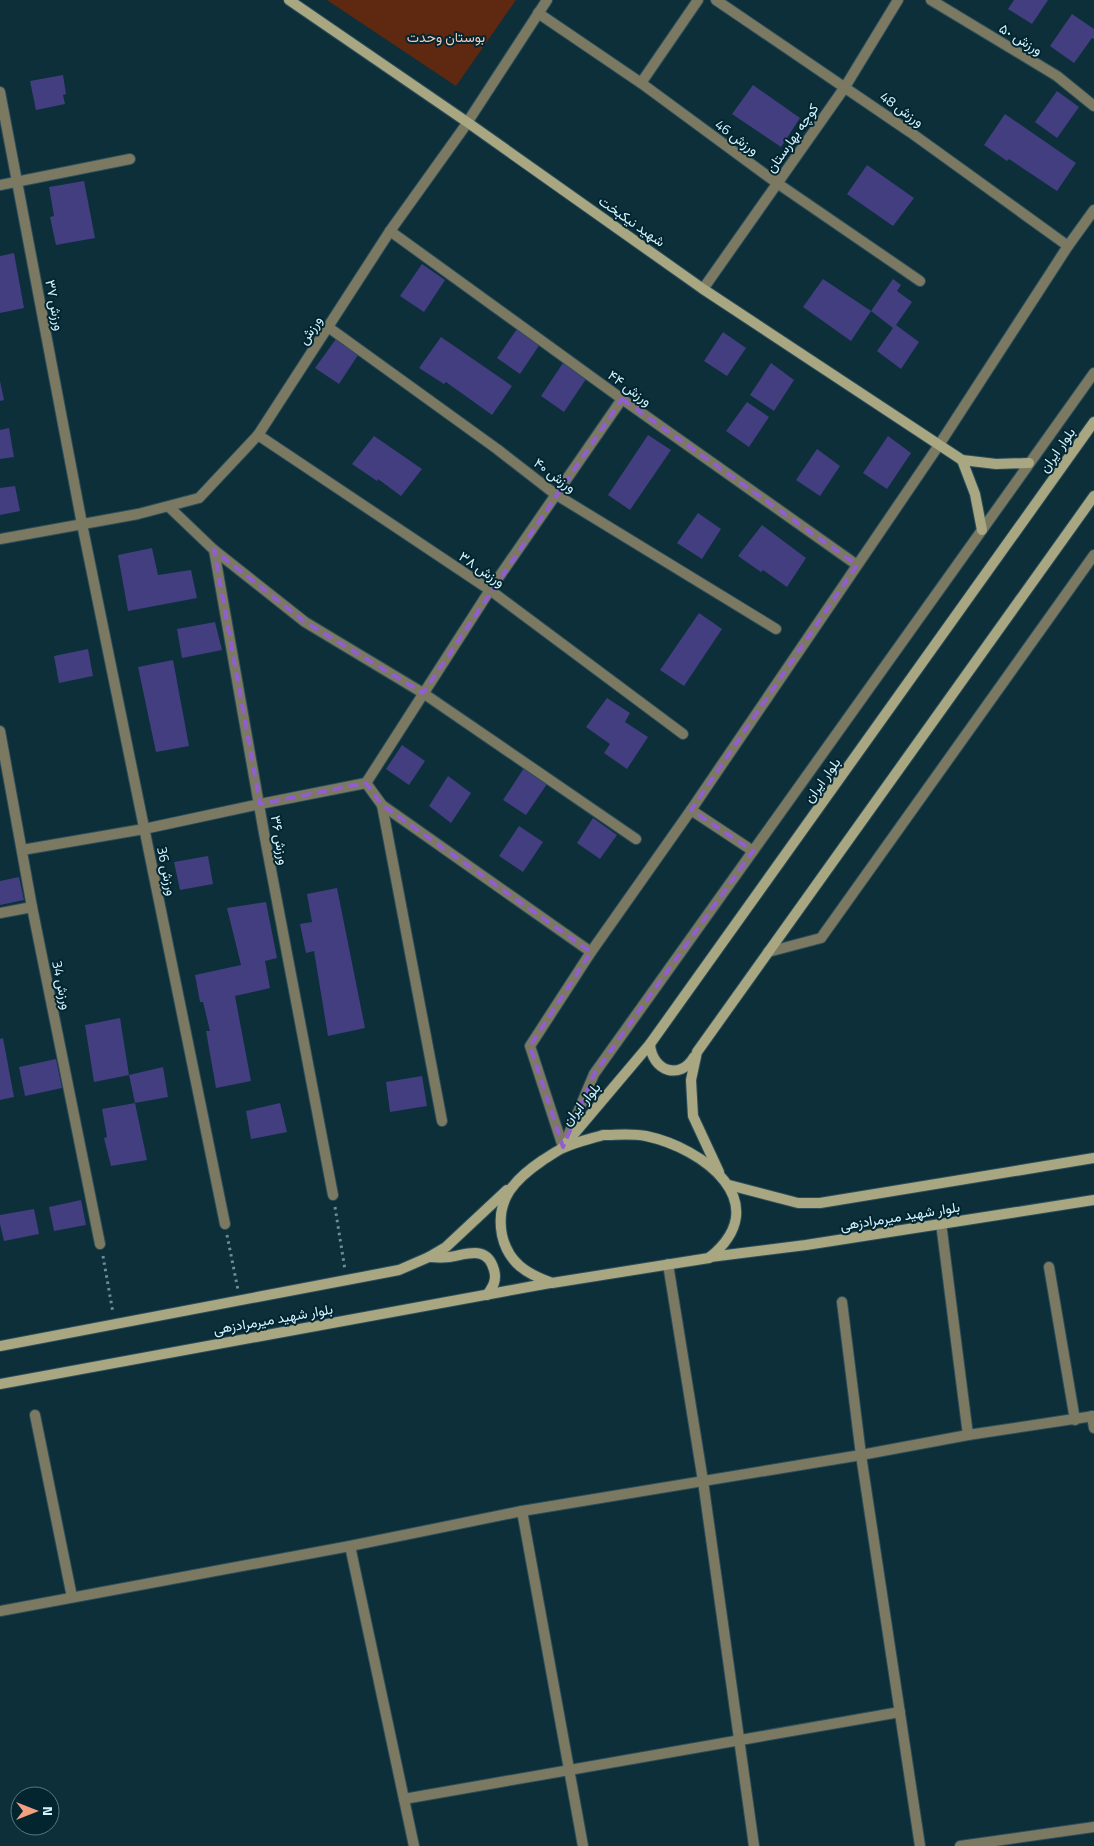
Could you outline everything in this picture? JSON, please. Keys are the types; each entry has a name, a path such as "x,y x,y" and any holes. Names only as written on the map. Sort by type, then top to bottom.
{"street":[{"name":"شهید نیکبخت","path":"289,0 703,288 962,460"},
{"name":"ورزش","path":"0,539 169,507 199,498 258,435 390,231 467,122 547,0"},
{"path":"641,83 698,0"},
{"name":"ورزش 48","path":"716,0 910,132 1068,246"},
{"name":"کوچه بهارستان","path":"703,288 845,87 898,0"},
{"name":"ورزش ۵٠","path":"931,0 1056,76 1094,106"},
{"name":"ورزش 46","path":"538,13 641,83 777,183 920,281"},
{"name":"ورزش ۳۷","path":"0,92 82,524"},
{"path":"0,185 130,158"},
{"path":"563,1147 530,1046 591,952 691,810 938,445 1068,246 1094,210"},
{"name":"ورزش ۴۴","path":"390,231 622,399 857,565"},
{"name":"ورزش ۴۰","path":"328,327 497,449 555,494 776,630"},
{"path":"563,1147 594,1074 1094,373"},
{"path":"22,850 144,829 366,783 490,590 622,399"},
{"name":"بلوار ایران","path":"563,1147 650,1044 1094,422"},
{"name":"ورزش ۳۸","path":"258,435 490,590 683,734"},
{"path":"982,530 975,494 962,460 996,464 1029,463"},
{"path":"650,1044 654,1060 666,1070 682,1069 689,1065 1094,496"},
{"path":"169,507 214,550 305,622 423,693 636,839"},
{"name":"ورزش 36","path":"82,524 225,1224"},
{"name":"ورزش ۳۶","path":"214,550 333,1195"},
{"path":"768,952 820,938 1094,555"},
{"name":"ورزش 34","path":"0,731 32,907 100,1244"},
{"path":"366,783 382,805 591,952"},
{"path":"382,805 442,1121"},
{"path":"691,810 753,851"},
{"path":"0,913 32,907"},
{"path":"698,1052 691,1080 693,1116 719,1172 729,1185 735,1201 736,1217 731,1233 722,1247 709,1258"},
{"path":"563,1147 603,1135 645,1136 684,1148 719,1172"},
{"name":"بلوار شهید میرمرادزهی","path":"0,1346 399,1270 429,1257 446,1247 528,1170 563,1147"},
{"name":"بلوار شهید میرمرادزهی","path":"729,1185 798,1203 820,1202 1094,1158"},
{"path":"513,1185 503,1203 500,1224 504,1245 516,1263 532,1276 552,1283"},
{"name":"بلوار شهید میرمرادزهی","path":"0,1384 552,1283 1094,1200"},
{"path":"941,1223 968,1435"},
{"path":"429,1257 448,1258 471,1252 479,1253 486,1257 492,1264 495,1272 495,1280 487,1295"},
{"path":"668,1264 703,1481 754,1846"},
{"path":"1049,1267 1075,1420"},
{"path":"842,1302 861,1456 920,1846"},
{"path":"35,1415 72,1597"},
{"path":"0,1611 350,1546 522,1511 861,1456 968,1435 1093,1416 1094,1428"},
{"path":"522,1511 583,1846"},
{"path":"350,1546 414,1846"},
{"path":"404,1799 900,1712"},
{"path":"960,1846 1094,1827"}],"path":[{"path":"333,1195 347,1280"},
{"path":"225,1224 240,1300"},
{"path":"100,1244 115,1324"}],"highlighted area":[{"path":"622,399 857,565 691,810 753,851 594,1074 563,1147 530,1046 591,952 382,805 366,783 260,804 214,550 305,622 423,693"}],"green space":[{"name":"بوستان وحدت","path":"327,0 516,0 456,86"}],"building":[{"path":"1014,0 1048,0 1032,24 1008,9"},
{"path":"1072,14 1094,29 1094,39 1092,38 1074,63 1050,46"},
{"path":"63,75 66,94 63,95 65,104 36,110 30,81"},
{"path":"753,85 800,118 781,147 732,114"},
{"path":"1057,91 1079,107 1057,138 1035,122"},
{"path":"1005,114 1076,163 1057,191 984,145"},
{"path":"867,165 914,198 893,226 847,194"},
{"path":"84,181 95,238 56,245 50,217 54,216 49,187"},
{"path":"14,253 24,308 0,313 0,256"},
{"path":"422,264 445,280 424,312 400,296"},
{"path":"823,279 871,311 851,341 803,307"},
{"path":"893,279 901,285 897,291 912,302 896,325 919,342 901,369 877,351 893,328 871,311"},
{"path":"517,329 540,344 520,374 497,358"},
{"path":"723,332 746,348 727,376 704,361"},
{"path":"441,337 512,386 492,415 446,382 444,384 419,368"},
{"path":"336,339 358,355 339,384 315,368"},
{"path":"563,363 586,379 564,412 541,396"},
{"path":"771,363 794,380 774,411 750,395"},
{"path":"0,381 4,400 0,401"},
{"path":"747,402 769,417 749,447 726,431"},
{"path":"9,428 14,457 0,459 0,430"},
{"path":"648,435 671,450 630,510 608,495"},
{"path":"374,436 422,469 401,496 378,479 377,481 352,464"},
{"path":"888,436 911,453 887,489 863,473"},
{"path":"817,449 840,466 820,496 796,480"},
{"path":"15,486 20,511 0,515 0,488"},
{"path":"698,513 721,529 702,559 677,543"},
{"path":"762,525 806,558 787,587 763,570 761,572 738,556"},
{"path":"152,548 158,575 191,570 197,598 128,611 118,555"},
{"path":"699,613 722,629 684,686 660,670"},
{"path":"215,622 222,650 182,658 177,629"},
{"path":"88,649 93,676 59,683 54,656"},
{"path":"173,660 189,746 156,752 138,667"},
{"path":"607,698 630,713 625,722 648,737 627,769 604,753 610,744 586,727"},
{"path":"402,745 425,761 409,785 386,769"},
{"path":"524,768 547,784 526,815 503,800"},
{"path":"448,776 471,793 451,823 429,806"},
{"path":"593,818 617,835 600,859 577,843"},
{"path":"519,826 543,842 523,872 499,856"},
{"path":"208,856 213,884 180,890 174,862"},
{"path":"19,877 24,900 0,905 0,881"},
{"path":"337,888 365,1028 328,1036 314,951 306,953 300,924 312,922 307,894"},
{"path":"266,902 277,958 265,961 270,988 235,996 251,1081 216,1088 206,1031 210,1031 203,1002 200,1002 195,975 241,965 227,908"},
{"path":"120,1018 129,1075 94,1082 85,1025"},
{"path":"3,1038 14,1097 0,1100 0,1039"},
{"path":"56,1059 62,1088 25,1096 19,1067"},
{"path":"163,1067 168,1097 135,1103 129,1075"},
{"path":"422,1076 427,1106 390,1112 386,1082"},
{"path":"135,1103 147,1160 111,1166 104,1138 107,1137 102,1109"},
{"path":"280,1103 287,1132 251,1139 246,1111"},
{"path":"81,1200 86,1225 54,1231 49,1207"},
{"path":"34,1209 39,1234 4,1241 0,1215"}]}
